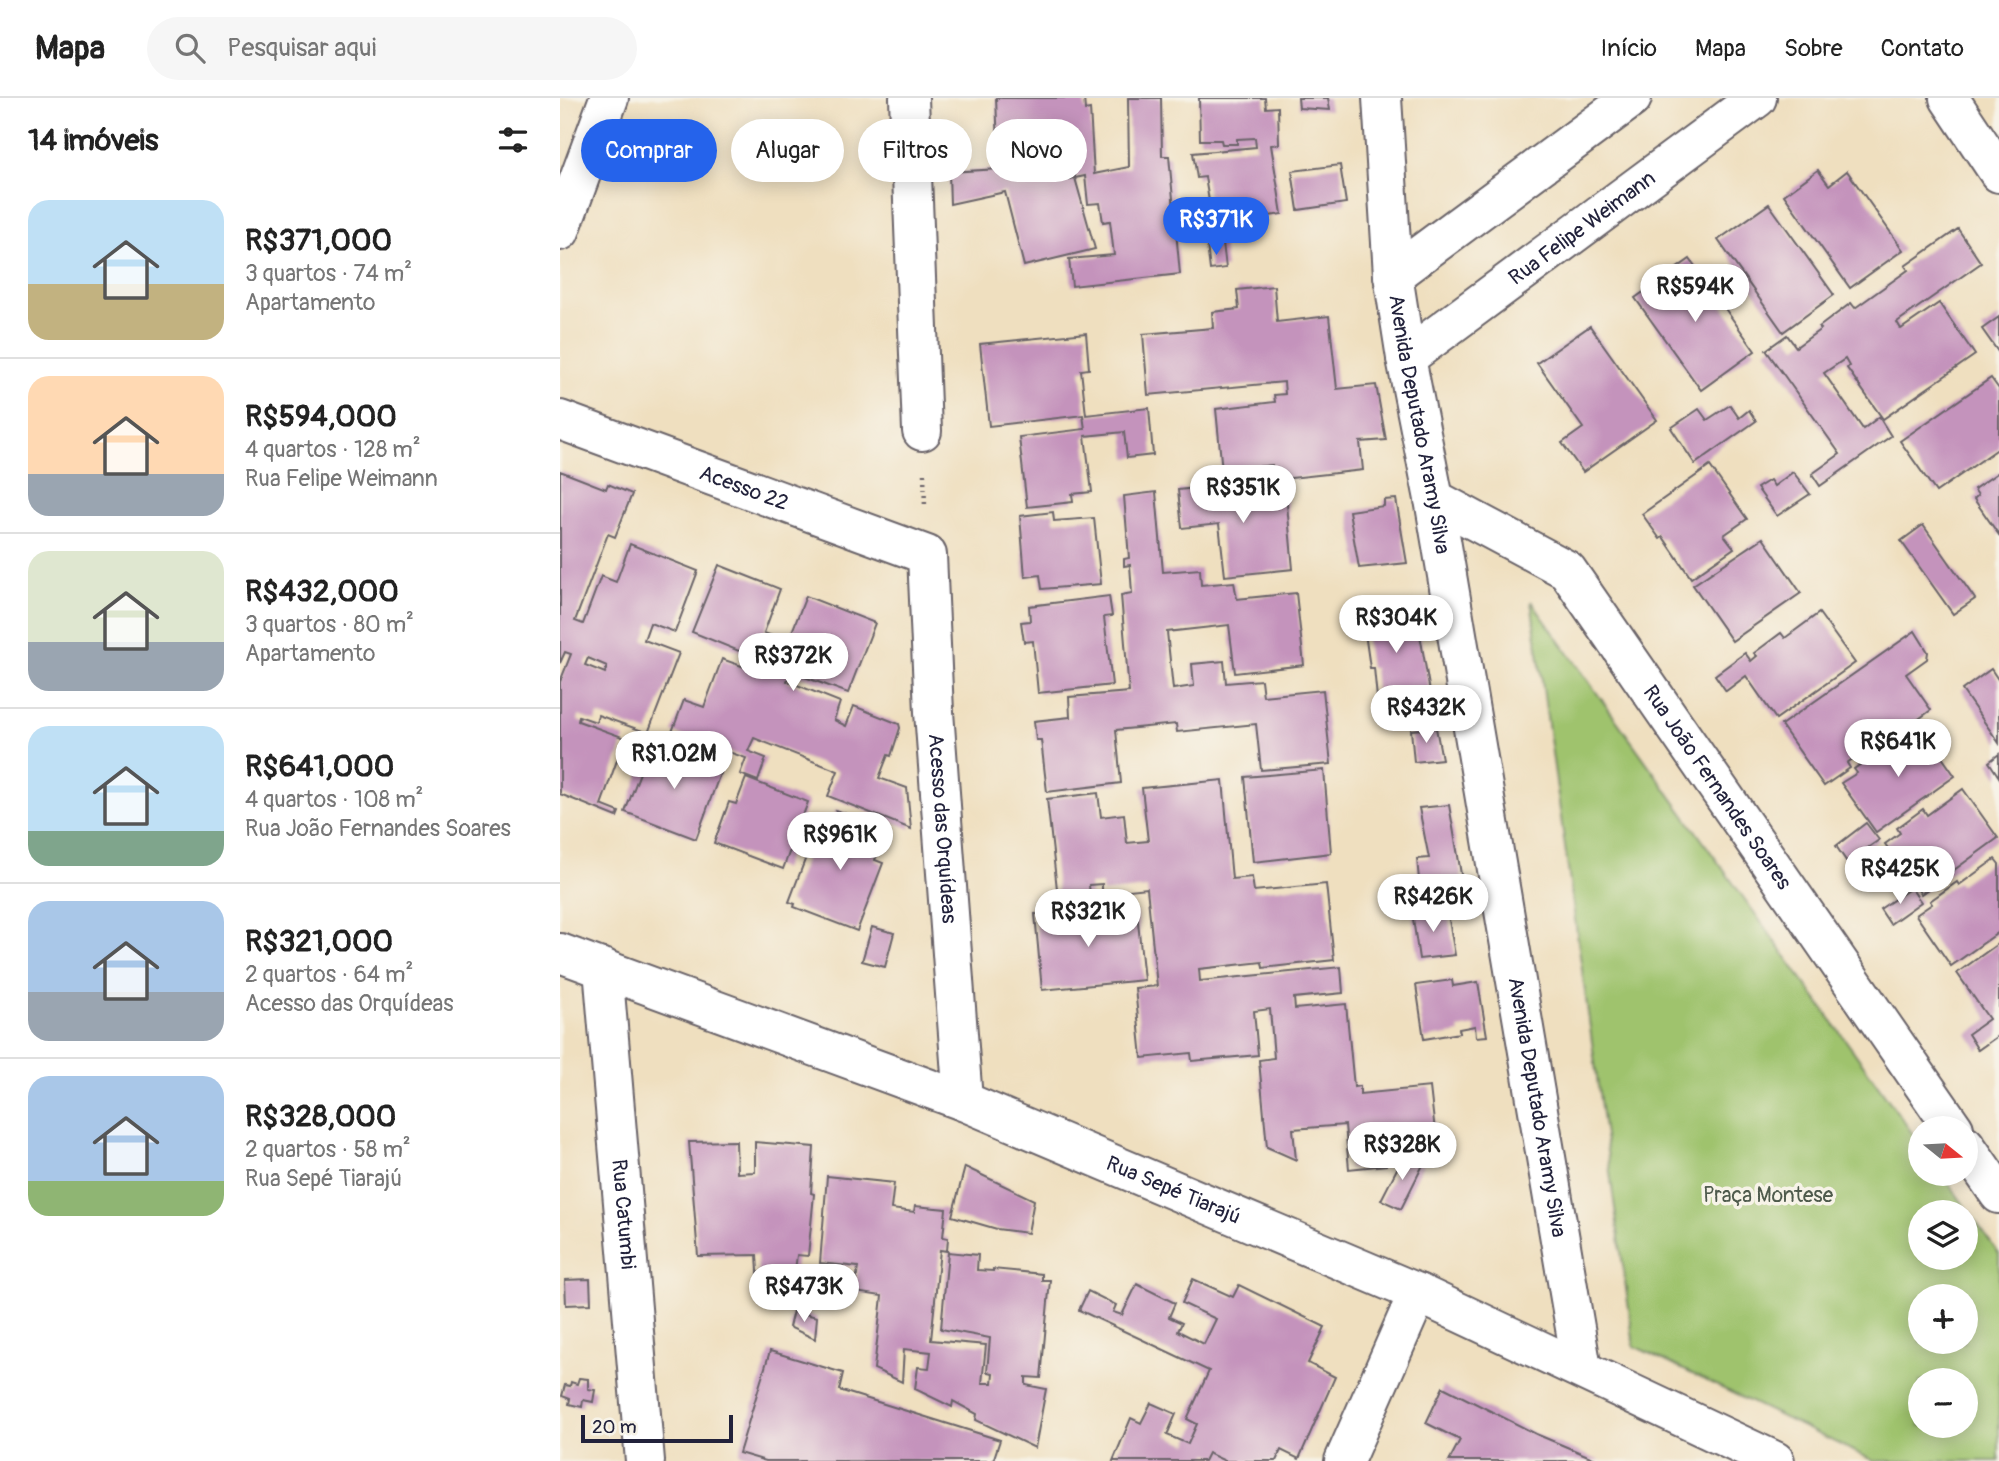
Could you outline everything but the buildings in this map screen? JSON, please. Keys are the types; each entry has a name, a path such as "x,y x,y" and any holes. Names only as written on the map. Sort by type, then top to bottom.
{"street":[{"path":"560,232 609,98"},
{"path":"909,98 922,431"},
{"name":"Avenida Deputado Aramy Silva","path":"1382,98 1393,275 1406,358 1434,499 1582,1369"},
{"path":"1393,275 1632,98"},
{"name":"Rua Felipe Weimann","path":"1406,358 1757,98"},
{"path":"1949,98 1999,173"},
{"name":"Acesso 22","path":"560,420 927,555"},
{"name":"Rua João Fernandes Soares","path":"1434,499 1567,570 1945,1116"},
{"name":"Acesso das Orquídeas","path":"927,555 934,712 963,1101"},
{"name":"Rua Sepé Tiarajú","path":"560,953 963,1101 1418,1293 1775,1461"},
{"name":"Rua Catumbi","path":"603,968 645,1461"},
{"path":"1978,1164 1999,1194"},
{"path":"1343,1461 1418,1293"}],"path":[{"path":"922,431 927,555"}],"green space":[{"name":"Praça Montese","path":"1531,601 1908,1127 1908,1186 1951,1186 1961,1200 1908,1200 1908,1270 1978,1270 1978,1225 1999,1254 1999,1461 1874,1461 1634,1346"}]}
